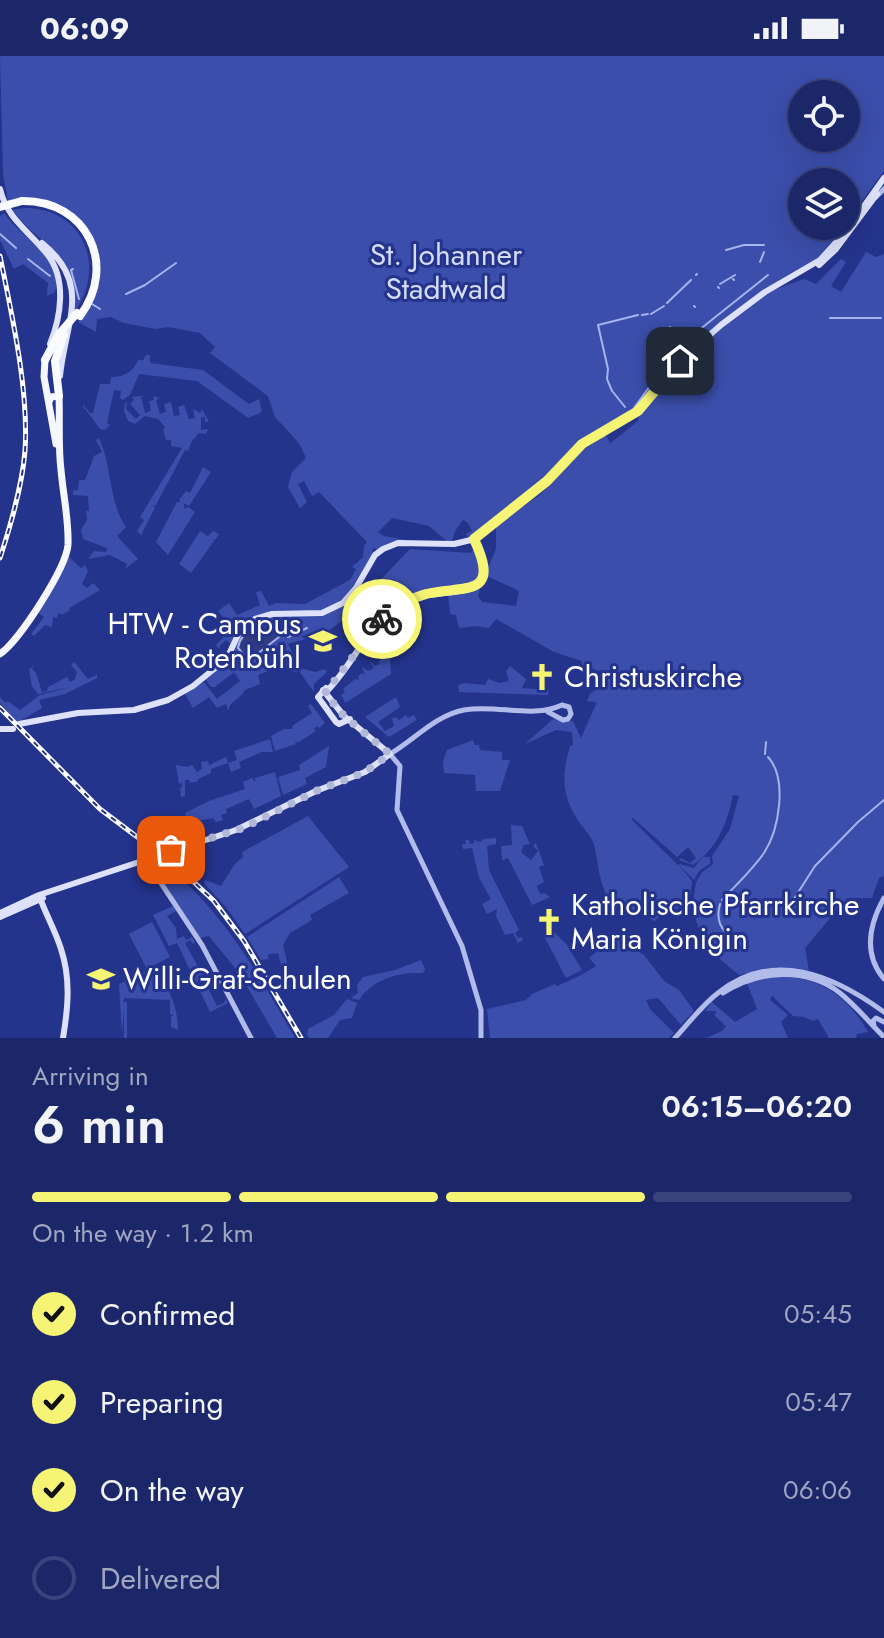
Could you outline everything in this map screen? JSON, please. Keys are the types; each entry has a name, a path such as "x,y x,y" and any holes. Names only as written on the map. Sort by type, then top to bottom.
{"highway":[{"path":"0,209 27,203 46,203 64,211 79,223 90,239 96,257 97,276 91,299 45,360"},
{"path":"59,400 55,361 62,334"}],"main road":[{"path":"0,729 78,713 134,710 168,700 203,679 219,665 244,627 255,619 272,614 322,613 343,603 356,588 373,558 383,549 398,543 454,544 474,539 547,481 582,444 638,411 680,361 721,325 755,299 807,273 832,251 873,201 884,182"},
{"path":"832,251 884,182"},
{"path":"0,189 9,213 52,262 59,289 57,320 44,374 60,462"},
{"path":"0,652 39,598 60,560 67,538 60,462 59,400 72,287 58,257 28,234"},
{"path":"59,289 66,284 72,287"},
{"path":"49,404 51,397 59,400"},
{"path":"0,915 67,885 243,828 316,791 365,772 390,754 347,719 338,723 318,697 343,671 375,625 403,602 428,594 462,591 481,579 484,566 474,539"},
{"path":"38,897 62,952 68,977 68,1007 61,1038"},
{"path":"38,897 61,959 66,987 61,1038"}],"street":[{"path":"481,1038 481,1010 465,953 397,810 400,766 390,754 457,711 548,712"},
{"path":"145,859 202,945 251,1038"},
{"path":"884,898 873,923 870,940 873,963 884,979"},
{"path":"675,1038 716,994 746,975 766,971 789,970 830,980 884,1012"},
{"path":"708,1003 726,990 762,976 784,974 806,977 838,991 884,1037"},
{"path":"877,1030 874,1019 884,1022"}],"green space":[{"name":"St. Johanner Stadtwald","path":"0,56 884,56 884,171 860,204 860,168 788,168 788,240 833,240 817,259 781,279 713,329 637,410 581,442 546,480 468,538 466,534 472,531 463,520 452,542 448,542 429,526 392,518 378,532 412,541 379,550 373,548 372,555 346,598 326,610 254,617 240,625 231,644 226,640 218,648 216,645 232,628 218,611 229,603 237,615 260,605 256,592 261,591 269,606 276,603 305,604 350,580 356,569 352,567 363,557 367,542 319,492 312,496 304,481 298,484 307,502 300,508 288,487 292,472 306,458 299,443 275,417 268,396 210,353 215,347 200,333 168,327 155,329 111,317 97,319 96,332 78,322 99,286 100,262 90,238 65,210 49,201 30,198 8,201 3,175"},
{"path":"26,208 63,218 84,244 89,260 89,277 74,313 74,293 65,265 12,210"},
{"path":"4,213 47,258 56,280 55,292 47,296 48,283 23,264 14,269 0,240 0,216"},
{"path":"866,252 876,257 884,254 884,876 879,878 872,898 847,898 805,948 809,971 771,968 739,975 706,942 697,921 694,896 698,879 713,864 712,856 730,829 739,796 733,795 728,816 715,843 693,865 679,860 681,858 690,863 696,858 688,847 677,857 631,819 678,865 680,864 694,868 703,857 710,857 710,864 700,870 694,880 679,865 692,881 690,903 655,921 623,906 614,897 609,899 593,841 579,823 566,792 564,775 570,746 573,745 572,732 556,730 525,744 553,719 573,721 581,738 597,702 587,701 590,694 605,683 606,673 554,652 496,619 489,628 459,628 456,615 450,614 448,594 475,592 481,583 478,596 482,602 516,606 519,591 485,575 496,549 496,526 541,494 582,451 606,435 610,443 603,449 638,421 639,415 681,362 748,306 773,290 804,279 816,284 841,259 846,262 831,286 841,292"},
{"path":"146,355 150,355 150,363 203,370 249,404 259,399 262,412 248,418 197,381 139,374 130,395 123,400 120,398 121,391 114,390 107,423 110,425 105,430 100,429 83,404 93,413 100,384 110,384 111,377 128,373"},
{"path":"145,396 141,397 145,413 151,411 149,401 154,400 153,396 160,398 156,400 160,414 166,412 164,404 171,402 174,416 180,415 178,407 184,405 189,419 195,418 193,409 200,413 202,409 209,422 201,417 201,430 208,429 206,434 199,433 188,451 185,450 156,505 153,505 155,508 141,535 137,531 144,520 140,517 182,448 171,446 171,440 166,440 165,427 158,419 145,416 135,424 128,421 124,411 125,403 126,409 136,419 140,415 130,404 134,400 132,397"},
{"path":"99,438 116,506 126,527 117,536 138,559 125,569 127,564 110,555 88,559 94,551 106,552 107,548 83,539 81,530 87,520 86,511 89,511 88,496 73,495 73,491 78,490 79,480 85,480 94,456 102,452 96,440"},
{"path":"203,467 211,472 189,506 183,503 185,509 188,507 195,512 168,555 156,542 177,502 181,502 179,500 186,491 190,493"},
{"path":"200,531 208,536 213,531 219,534 215,540 212,539 214,541 191,573 179,564"},
{"path":"474,547 481,574 477,581 462,586 424,589 384,611 378,606 361,607 324,634 288,644 300,668 315,672 325,669 327,672 314,684 314,692 299,671 294,672 283,665 258,675 260,684 245,690 228,711 226,704 217,708 209,697 193,708 185,694 204,682 217,699 240,681 234,672 215,687 211,687 206,680 223,664 244,630 262,617 327,613 357,589 367,594 410,549 471,553"},
{"path":"69,557 81,568 85,565 88,571 82,584 87,588 93,583 100,590 62,615 59,613 57,618 53,617 52,627 45,625 34,636 31,634 44,617 37,612"},
{"path":"386,657 390,658 391,674 345,703 340,696 345,692 343,689 355,679 359,680 358,676 362,673 365,675 362,667 368,671 374,668 368,659 375,666"},
{"path":"74,662 88,679 97,675 97,678 65,694 39,700 42,708 17,723 0,703 0,697 20,710 40,695 71,687 38,694 32,686 29,670 35,664 32,669 42,692 67,677 70,682 75,679 77,672 71,665"},
{"path":"510,666 526,679 522,688 549,690 548,695 459,692 458,685 464,683 485,685 488,679 500,683 509,681 506,671"},
{"path":"396,697 400,707 378,722 385,731 394,726 392,718 399,720 406,715 408,718 414,715 417,720 389,737 365,717"},
{"path":"311,704 325,723 296,744 275,751 271,736 284,729 293,729 292,726 312,713 308,706"},
{"path":"270,739 273,752 262,752 239,762 241,768 231,772 228,763 237,760 234,751"},
{"path":"473,740 480,750 502,752 502,760 510,760 500,791 476,791 475,775 444,773 443,762 447,750"},
{"path":"329,746 326,767 305,778 307,784 283,795 278,777 300,770 299,765"},
{"path":"226,757 228,763 211,769 211,773 198,781 190,783 185,780 185,796 181,797 182,783 179,784 176,765 192,765 197,772 202,769 201,762 208,761 209,765"},
{"path":"275,772 281,796 254,809 249,799 226,809 227,813 221,815 223,820 198,821 200,829 173,837 171,824 187,821 185,813 245,789 243,782 252,778 255,782 255,778"},
{"path":"308,816 349,867 245,934 204,883 205,880 221,886 243,857 242,852"},
{"path":"511,825 522,826 530,844 524,845 521,852 531,860 538,851 533,846 536,843 544,865 539,867 544,882 537,886 540,894 550,897 532,905 508,858 502,860 501,846 512,845"},
{"path":"496,838 496,844 487,846 489,870 519,930 515,933 518,938 522,937 523,940 518,943 513,933 505,935 496,916 497,909 487,914 482,904 491,899 479,878 472,848 463,849 465,840 469,840 470,844 474,840 481,842"},
{"path":"156,858 200,897 235,940 295,1038 277,1038 239,973 209,936 200,938 150,865"},
{"path":"339,877 349,893 310,915 312,920 290,933 283,945 288,966 282,968 278,953 268,954 269,959 261,960 247,937"},
{"path":"173,906 176,911 167,916 176,928 177,939 192,937 193,944 190,940 185,943 202,974 208,966 217,983 206,984 217,1006 226,999 228,1003 210,1012 177,943 169,946 153,915"},
{"path":"152,922 170,957 147,969 129,934"},
{"path":"554,932 567,945 582,970 566,978 544,936"},
{"path":"614,937 644,955 664,981 679,990 694,1011 681,1025 658,998 646,1000 650,1009 674,1033 669,1038 490,1038 487,1009 526,1000 532,994 587,972 596,966 589,958"},
{"path":"421,960 425,969 423,973 387,978 371,987 359,1000 351,998 358,993 357,985 363,977"},
{"path":"156,966 174,1005 178,1030 171,1027 171,1016 174,1015 170,1014 170,1000 124,998 123,1002 127,1002 127,1038 124,1038 124,1008 122,1034 119,984"},
{"path":"771,977 802,979 828,989 850,1007 868,1032 857,1034 856,1038 829,1038 818,1019 813,1021 793,1016 772,996 770,1000 788,1015 781,1022 788,1038 706,1038 726,1026 715,1016 716,1011 705,1011 712,1002 735,1022 757,1009 747,983"},
{"path":"347,999 357,1003 352,1018 340,1020 328,1038 309,1038 308,1029 334,1015"}],"shaded area":[{"path":"264,620 274,624 279,637 257,654 245,656 238,648 241,639"}],"waterway":[{"path":"0,234 16,248"},
{"path":"726,250 744,245 764,245"},
{"path":"760,262 764,252"},
{"path":"28,259 50,276"},
{"path":"126,294 176,263"},
{"path":"73,269 79,299"},
{"path":"720,284 735,275"},
{"path":"634,408 679,346 768,275"},
{"path":"667,303 691,280"},
{"path":"92,304 100,309"},
{"path":"651,314 664,306"},
{"path":"642,315 648,314"},
{"path":"612,391 607,379 608,369 598,325 638,315"},
{"path":"830,318 881,318"},
{"path":"613,392 625,407"},
{"path":"288,637 307,628"},
{"path":"765,754 766,742"},
{"path":"722,900 764,853 774,831 779,805 778,778 768,757"},
{"path":"785,913 815,866 884,800"},
{"path":"720,904 720,924 732,938 744,945"}],"railway":[{"path":"0,256 18,353 26,428 21,478 0,558"},
{"path":"0,708 100,809 181,870 214,901 244,941 301,1038"}],"way so far":[{"path":"171,850 243,828 316,791 365,772 390,754 344,716 325,693 382,619"}],"place":[{"name":"HTW - Campus Rotenbühl","path":"323,641"},
{"name":"Christuskirche","path":"542,677"},
{"name":"Katholische Pfarrkirche Maria Königin","path":"549,922"},
{"name":"Willi-Graf-Schulen","path":"101,979"}],"route":[{"path":"382,619 403,602 416,597 467,590 475,585 481,579 484,566 474,539 547,481 582,444 638,411 680,361"}]}
